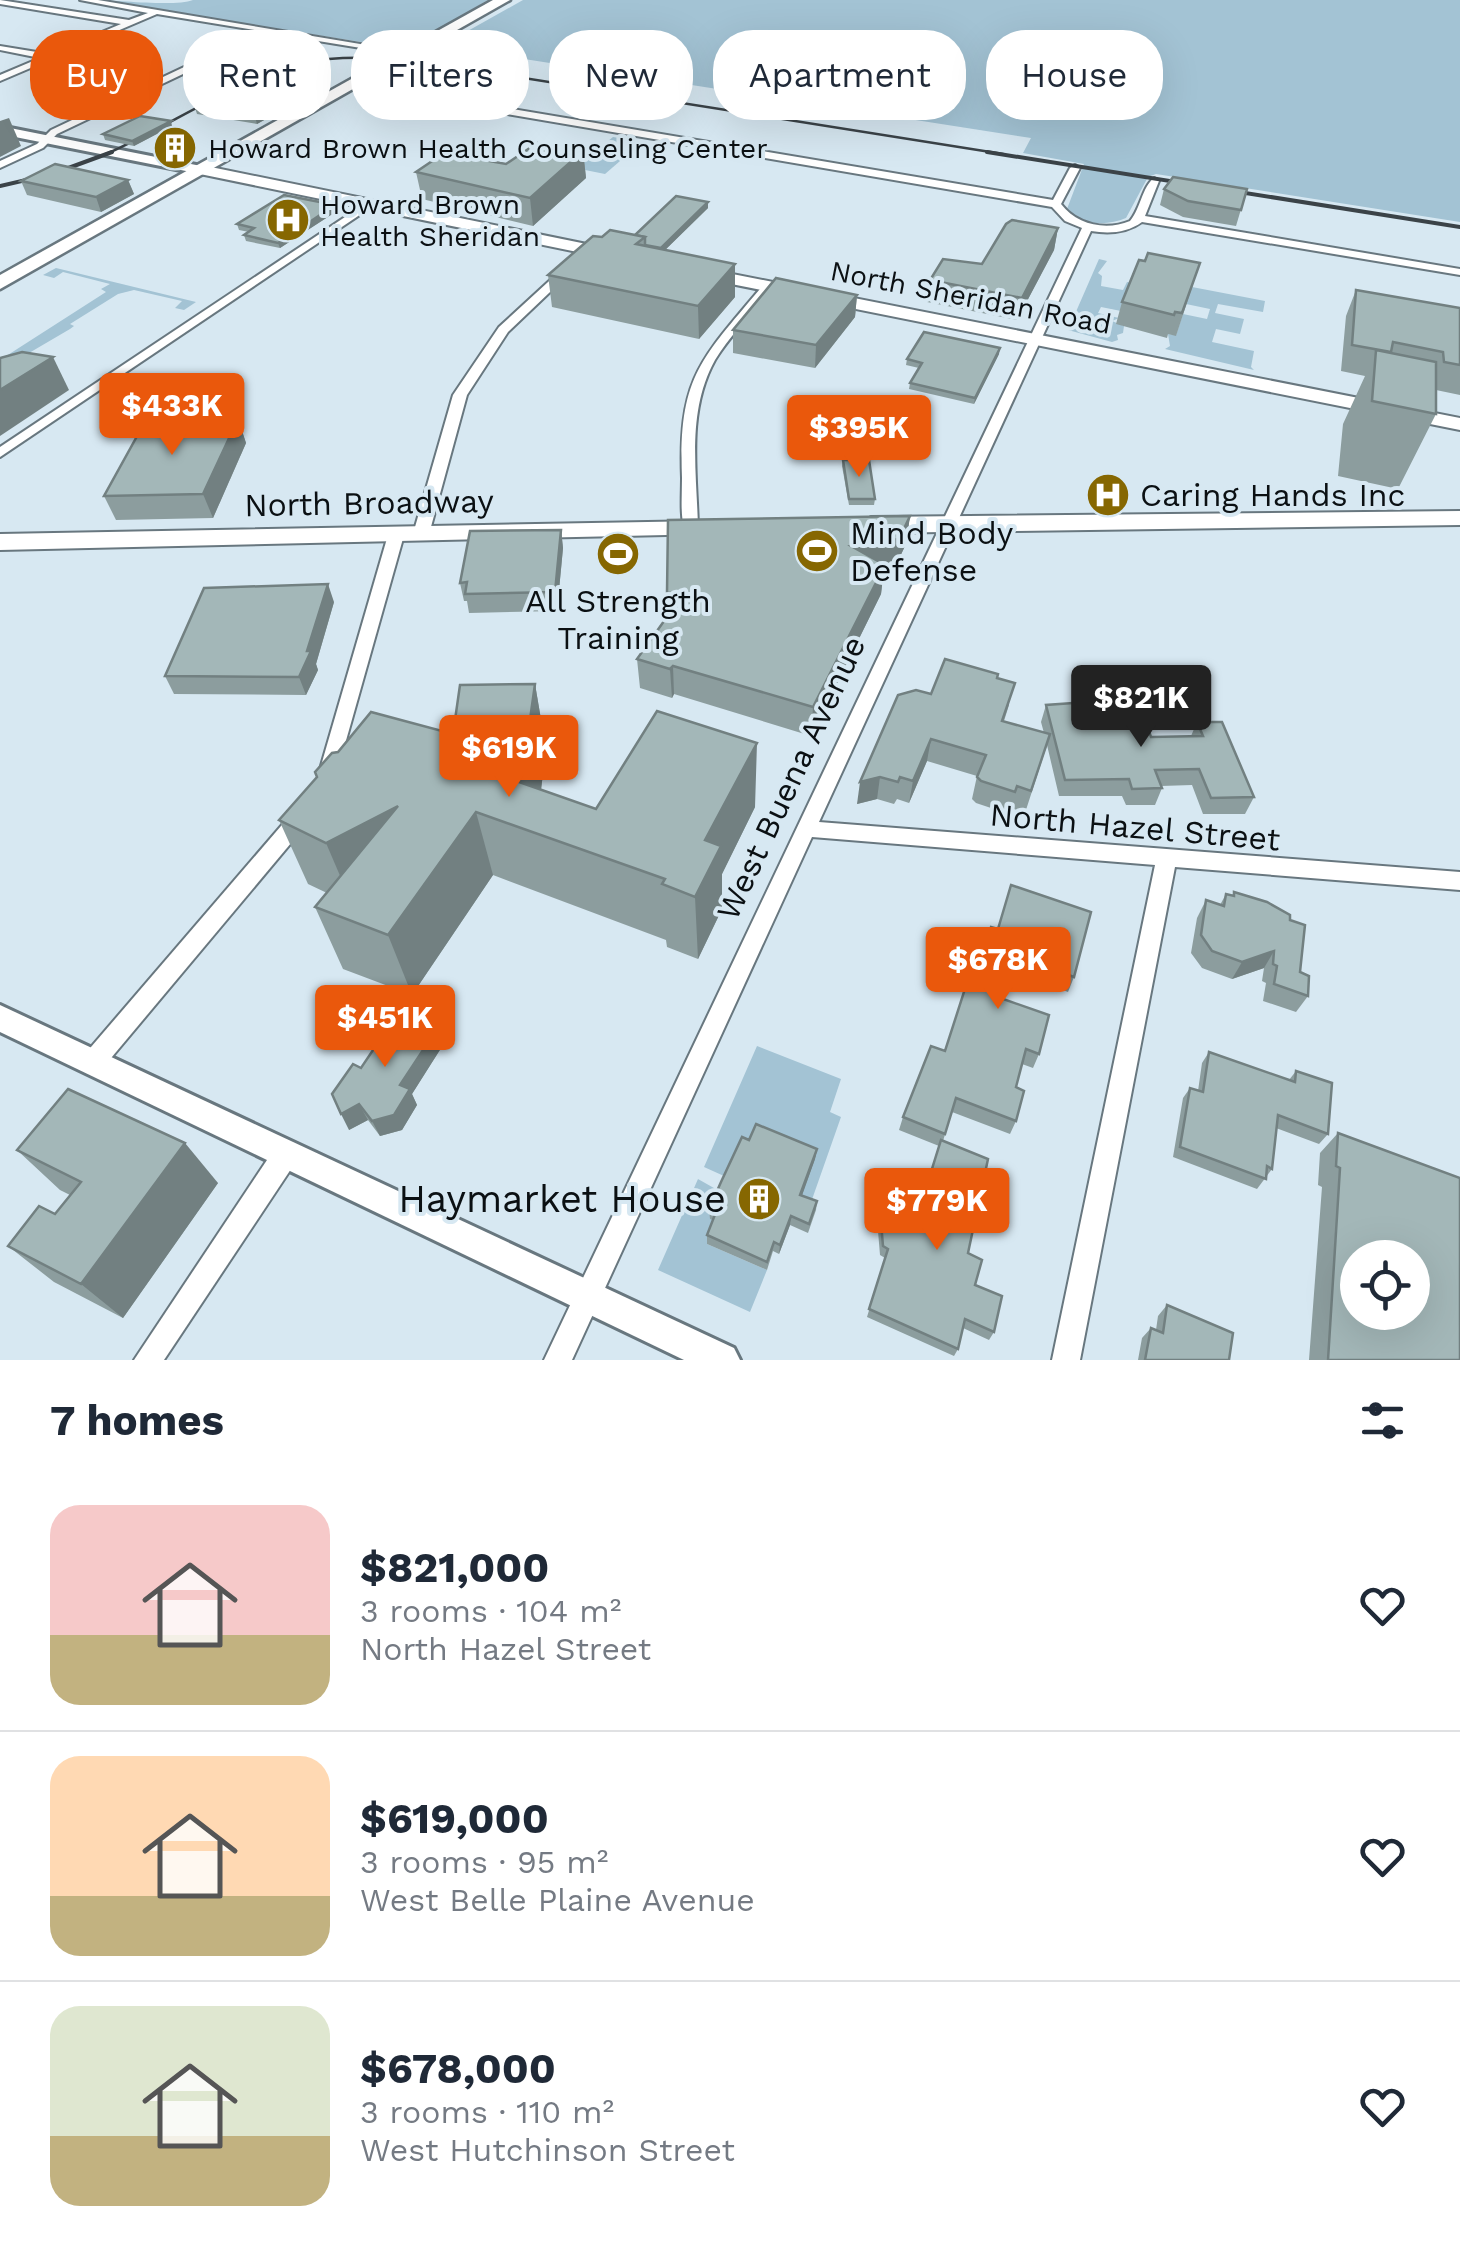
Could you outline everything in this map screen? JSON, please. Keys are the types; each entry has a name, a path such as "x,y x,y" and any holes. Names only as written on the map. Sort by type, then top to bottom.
{"main road":[{"path":"450,30 503,0"},
{"path":"0,284 351,86"},
{"path":"201,170 636,259"},
{"name":"North Sheridan Road","path":"676,268 1460,424"},
{"path":"845,526 1460,518"},
{"name":"North Broadway","path":"0,542 724,528"}],"street":[{"path":"84,0 268,30"},
{"path":"0,2 130,23"},
{"path":"114,30 156,12"},
{"path":"0,48 30,53"},
{"path":"0,78 30,65"},
{"path":"0,166 57,131 183,71"},
{"path":"529,115 1056,204 1066,218 1088,226 1116,227 1139,218 1460,272"},
{"path":"0,130 201,170"},
{"path":"1056,204 1075,168"},
{"path":"1139,218 1154,181"},
{"path":"0,454 369,204"},
{"name":"West Buena Avenue","path":"558,1360 1088,226"},
{"path":"422,534 455,406 469,379 502,330 591,250"},
{"path":"690,529 688,432 700,377 714,352 768,287"},
{"path":"93,1062 316,796 327,777 396,535"},
{"name":"North Hazel Street","path":"806,829 1460,881"},
{"path":"1066,1360 1166,860"},
{"path":"0,1018 722,1360"},
{"path":"148,1360 286,1154"}],"shaded area":[{"path":"94,0 488,0 438,30 351,30 351,40 331,37 331,30 285,30"},
{"path":"523,0 1460,0 1460,222 1156,174 1148,177 1126,218 1095,223 1080,219 1067,209 1084,164 1023,153 1031,138 916,120 966,120 966,30 713,30 713,88 693,85 693,30 549,30 549,63 529,60 529,30 470,30"},
{"path":"613,137 642,142 605,174 575,168"},
{"path":"1099,259 1107,261 1098,273 1102,276 1101,286 1123,290 1127,282 1132,283 1121,311 1101,307 1098,313 1119,318 1112,321 1124,326 1118,340 1112,342 1068,330"},
{"path":"56,268 196,302 184,310 175,308 182,301 134,290 118,294 70,324 74,326 70,329 0,370 0,360 106,292 101,289 110,284 63,272 54,278 43,275"},
{"path":"1192,287 1265,301 1263,312 1218,304 1215,313 1244,319 1240,334 1216,329 1212,342 1254,351 1254,370 1165,349 1170,346 1168,334 1176,335 1183,314 1207,319 1210,309 1186,304"},
{"path":"757,1046 841,1079 830,1112 841,1117 809,1208 726,1171 724,1176 704,1167"},
{"path":"698,1179 721,1192 710,1218 716,1222 707,1244 767,1270 750,1312 658,1270"}],"building":[{"path":"132,120 171,121 132,141 103,134"},
{"path":"537,143 583,151 530,198 416,172 444,153 506,164"},
{"path":"55,164 128,180 96,197 21,181"},
{"path":"1173,177 1247,189 1241,210 1188,201 1164,189"},
{"name":"Howard Brown Health Sheridan","path":"284,195 335,205 278,243 244,235 254,228 237,224"},
{"path":"676,196 708,202 661,248 645,245 645,237 635,235"},
{"path":"1012,220 1058,228 1022,298 930,280 943,259 982,264"},
{"path":"610,230 645,237 636,244 735,264 698,306 548,275 593,236 602,237"},
{"path":"1148,253 1200,263 1182,313 1174,315 1122,302 1139,260 1145,261"},
{"path":"776,278 857,295 816,345 733,330"},
{"path":"1356,290 1460,308 1460,365 1444,362 1443,352 1393,342 1391,352 1352,345"},
{"path":"924,332 1000,348 975,398 910,383 922,363 907,359"},
{"path":"1376,350 1436,362 1436,414 1372,401"},
{"path":"22,352 53,357 0,390 0,358"},
{"path":"238,419 203,494 104,496 146,420"},
{"path":"843,460 869,460 875,499 849,499"},
{"path":"910,516 899,539 851,546 885,565 813,707 637,659 684,593 667,593 668,520"},
{"path":"561,530 555,592 465,594 467,582 460,583 470,531"},
{"path":"328,584 307,651 311,651 299,677 165,676 204,588"},
{"path":"945,659 1015,683 1002,721 1050,734 1031,791 1017,786 1015,792 981,781 977,777 986,755 931,739 913,781 880,777 860,782 898,695 916,690 931,694"},
{"path":"535,684 527,741 502,776 596,809 657,711 757,743 705,840 721,846 695,897 662,884 665,879 476,812 388,935 315,907 398,806 326,843 279,820 317,777 315,772 332,753 338,752 371,712 453,734 460,685"},
{"path":"1087,702 1088,707 1140,706 1151,737 1203,736 1197,722 1222,722 1254,797 1211,798 1199,769 1155,770 1162,788 1132,789 1129,779 1065,780 1046,705"},
{"path":"1011,885 1091,912 1074,977 1017,956 1003,999 1049,1015 1039,1054 1026,1049 1016,1087 1024,1091 1016,1121 956,1098 945,1134 903,1117 931,1046 945,1051 972,967 956,961 964,937 985,945 991,927 998,929"},
{"path":"1234,892 1267,902 1290,915 1290,920 1305,925 1300,972 1309,976 1308,996 1274,984 1274,951 1242,962 1212,951 1201,935 1206,900 1224,906 1226,894 1234,896"},
{"path":"398,1013 437,1029 400,1085 410,1089 394,1115 372,1121 359,1104 341,1114 332,1094 353,1064 361,1068"},
{"path":"1209,1052 1295,1082 1296,1071 1332,1083 1328,1134 1278,1115 1272,1169 1267,1166 1266,1179 1180,1147 1190,1088 1203,1092"},
{"path":"68,1089 185,1143 81,1284 8,1246 39,1206 55,1214 81,1182 17,1150"},
{"name":"Haymarket House","path":"756,1124 817,1149 800,1195 817,1201 809,1224 791,1216 780,1245 774,1242 767,1262 707,1235 716,1212 709,1209 742,1137 749,1140"},
{"path":"1338,1133 1460,1178 1460,1360 1328,1360 1340,1168 1336,1166"},
{"path":"941,1140 988,1159 968,1253 982,1260 975,1285 1002,1296 994,1332 965,1319 958,1349 869,1309 888,1249 883,1246 881,1222 901,1210 909,1181 926,1188"},
{"path":"1167,1305 1233,1333 1229,1360 1145,1360 1151,1328 1163,1333"}],"railway":[{"path":"106,154 254,79 302,63 357,58 448,66 1003,154"},
{"path":"0,186 52,174 112,152"},
{"path":"987,152 1460,227"}],"place":[{"name":"Howard Brown Health Counseling Center","path":"175,148"},
{"name":"Howard Brown Health Sheridan","path":"288,220"},
{"name":"Caring Hands Inc","path":"1108,495"},
{"name":"Mind Body Defense","path":"817,551"},
{"name":"All Strength Training","path":"618,554"},
{"name":"Haymarket House","path":"759,1199"}]}
